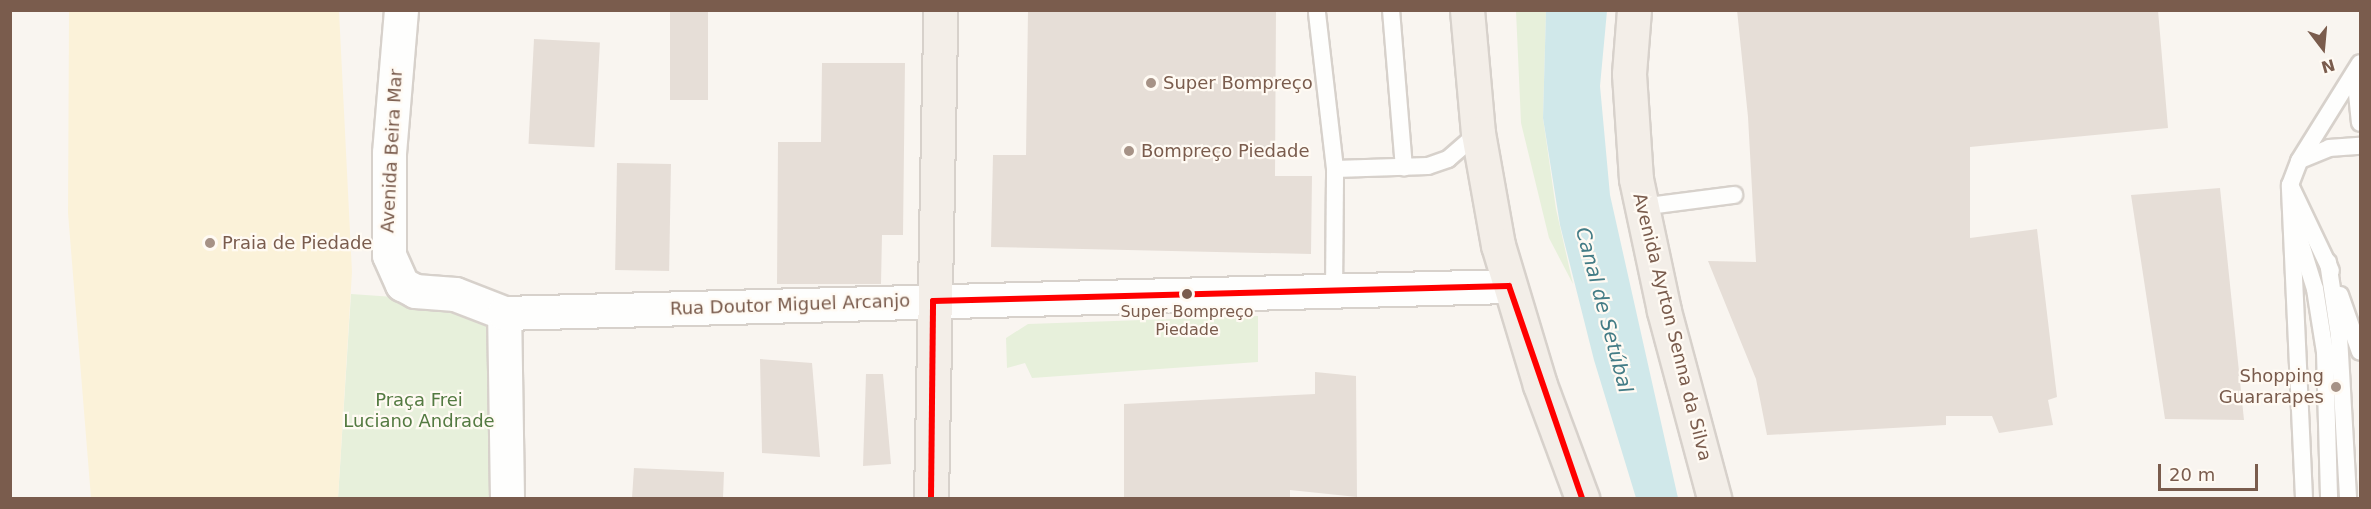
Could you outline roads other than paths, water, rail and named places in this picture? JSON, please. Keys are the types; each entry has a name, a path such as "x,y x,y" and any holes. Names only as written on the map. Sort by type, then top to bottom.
{"main road":[{"name":"Avenida Beira Mar","path":"401,10 389,153 389,255 402,284 414,291 455,294 504,313"},
{"path":"931,498 940,10"},
{"path":"1467,10 1478,133 1487,194 1509,286 1540,385 1582,498"},
{"name":"Avenida Ayrton Senna da Silva","path":"1634,10 1629,74 1630,126 1641,207 1664,312 1714,498"},
{"name":"Rua Doutor Miguel Arcanjo","path":"504,313 1509,286"},
{"path":"504,313 507,498"}],"lane":[{"path":"1391,10 1404,167"},
{"path":"1317,13 1335,168 1334,291"},
{"path":"2358,69 2361,123"},
{"path":"2304,498 2288,204 2290,185 2299,161 2358,69"},
{"path":"1335,168 1428,166 1448,159 1478,133"},
{"path":"2299,161 2329,148 2361,146"},
{"path":"2290,185 2328,262 2361,352"},
{"path":"1641,207 1734,195"},
{"path":"2288,204 2315,289 2325,352 2329,498"},
{"path":"2328,262 2339,336 2348,498"}],"water":[{"name":"Canal de Setúbal","path":"1546,11 1607,11 1600,86 1610,195 1678,498 1636,498 1594,360 1560,225 1543,118"}],"place":[{"name":"Super Bompreço","path":"1151,83"},
{"name":"Bompreço Piedade","path":"1129,151"},
{"name":"Praia de Piedade","path":"210,243"},
{"name":"Super Bompreço Piedade","path":"1187,294"},
{"name":"Shopping Guararapes","path":"2336,387"}],"park label":[{"name":"Praça Frei Luciano Andrade","path":"419,411"}]}
